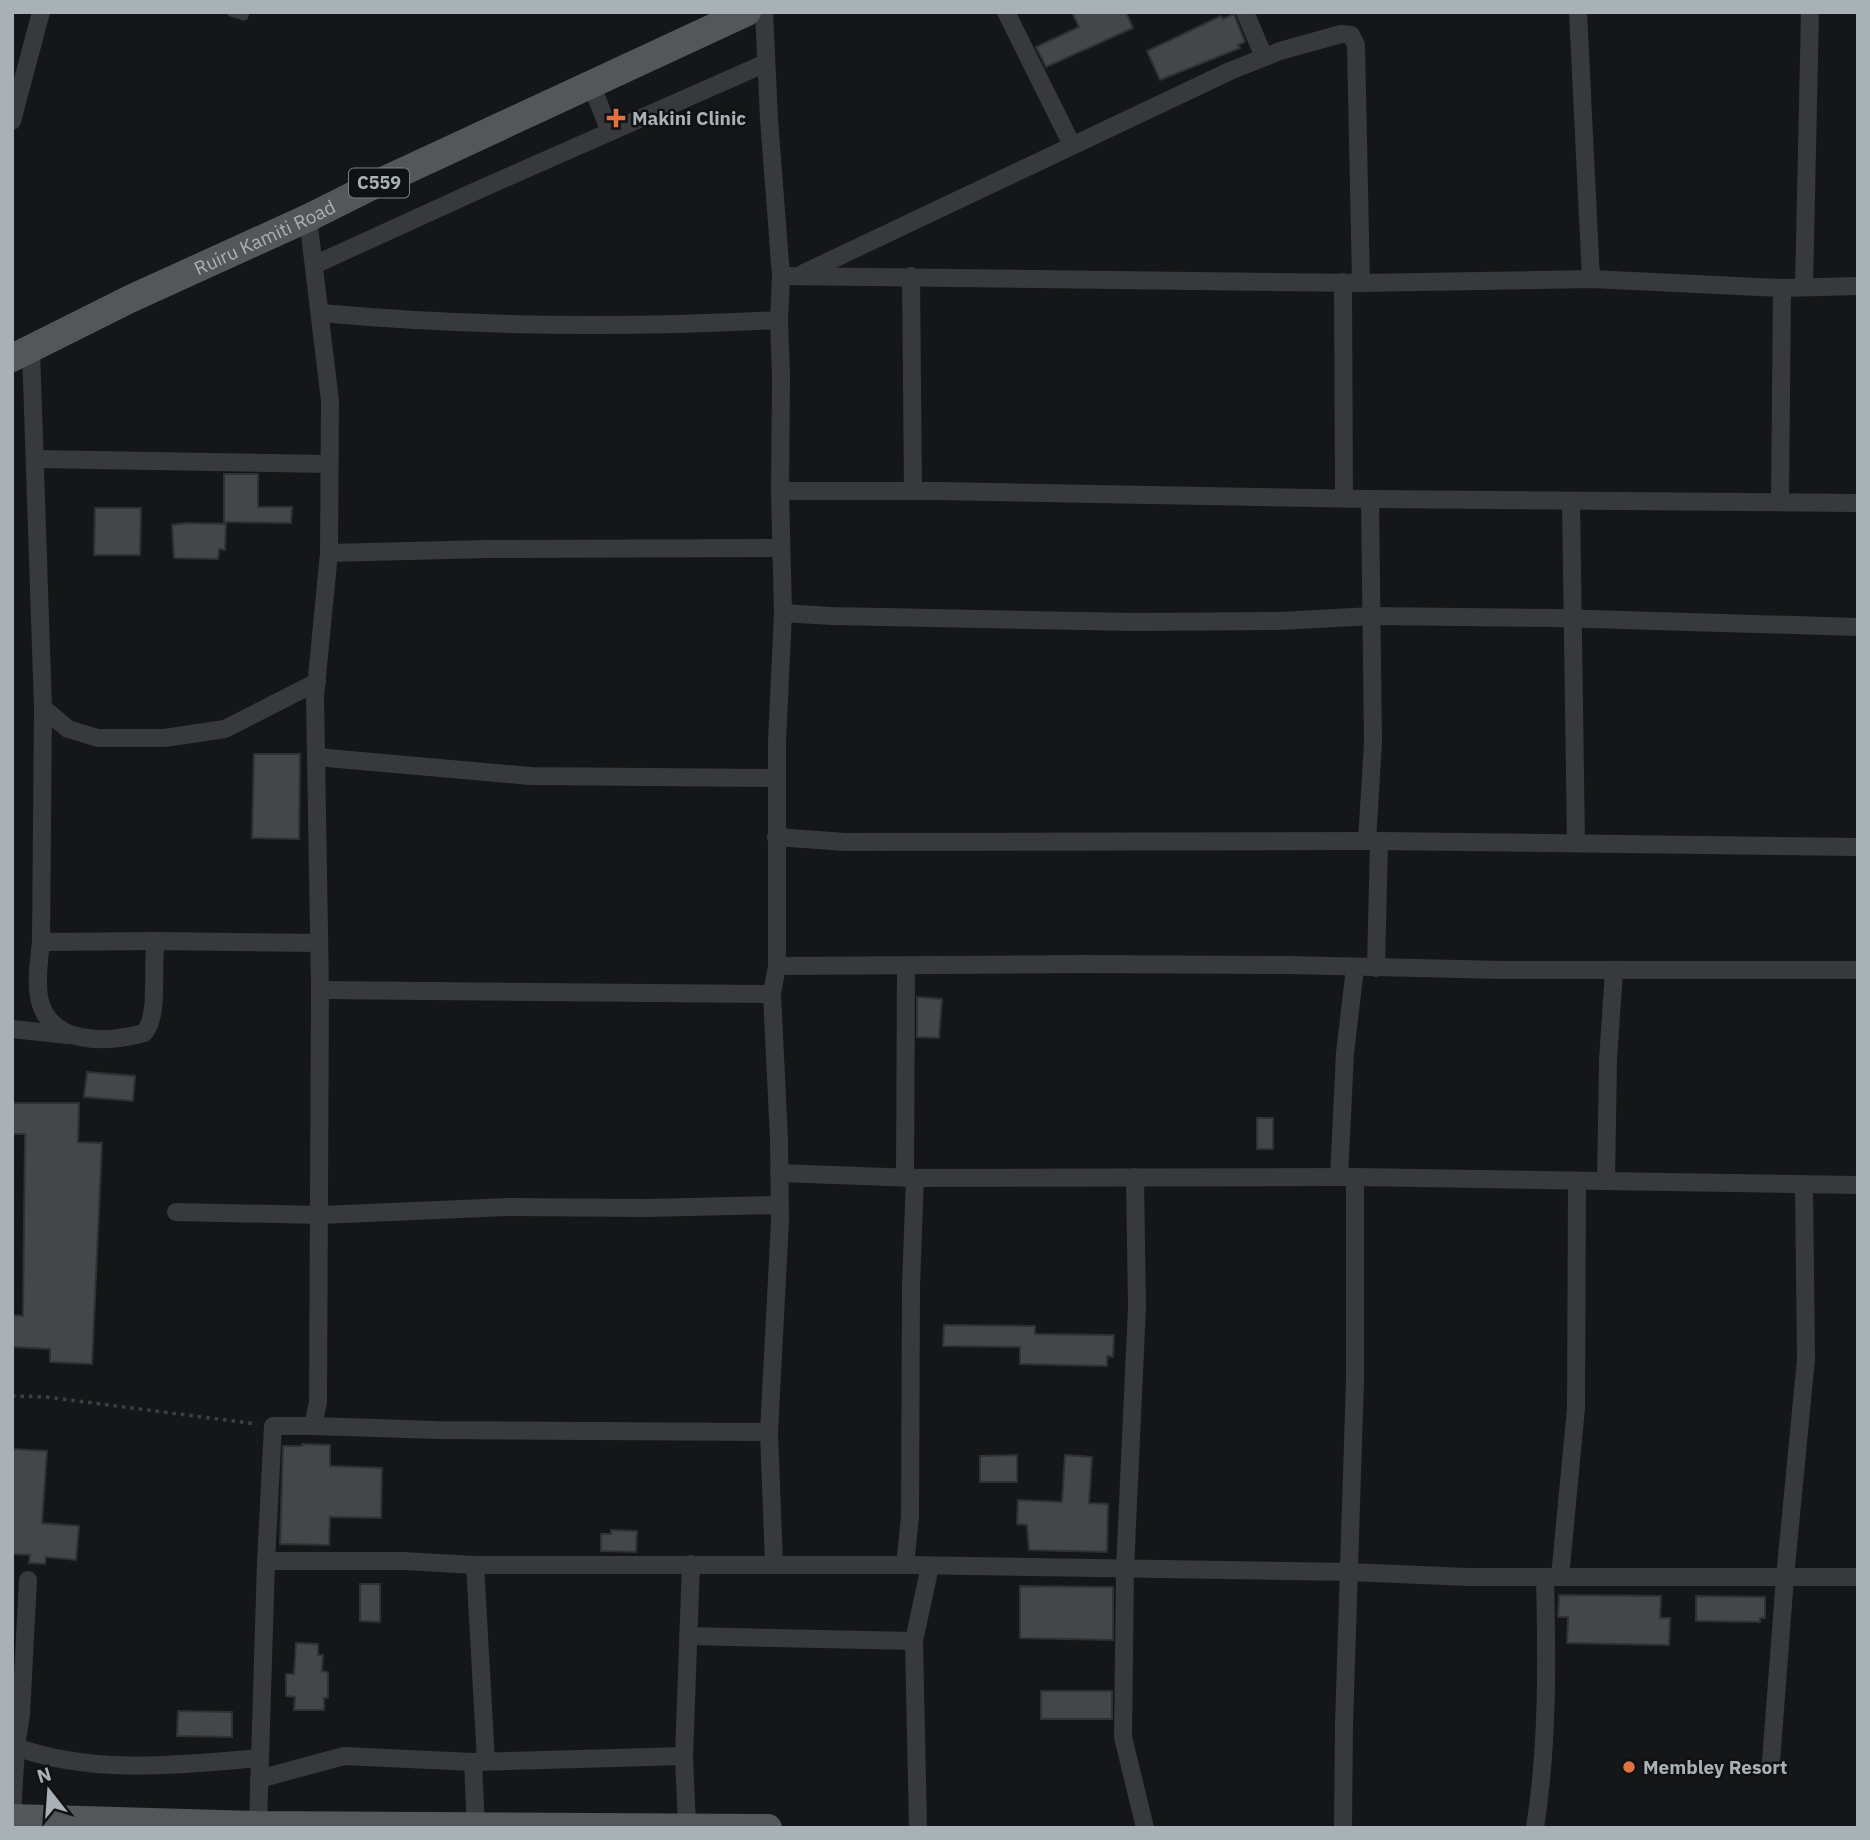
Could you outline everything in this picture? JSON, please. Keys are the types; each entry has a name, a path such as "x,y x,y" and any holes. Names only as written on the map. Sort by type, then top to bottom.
{"main road":[{"name":"Ruiru Kamiti Road","path":"22,354 130,299 747,12"},
{"path":"12,1816 258,1825 768,1828"}],"street":[{"path":"12,121 41,12"},
{"path":"764,12 766,63 789,276 779,320 782,376 780,491 783,613 776,778 777,966 772,994 779,1205 769,1432 774,1564"},
{"path":"1006,12 1072,145"},
{"path":"1245,12 1264,57"},
{"path":"1578,12 1591,279"},
{"path":"1804,287 1810,12"},
{"path":"789,276 1230,71 1264,57 1341,34 1351,35 1356,45 1361,283"},
{"path":"314,265 766,63"},
{"path":"592,86 610,132"},
{"path":"308,218 330,401 329,553 317,682 320,990 318,1118 321,1215 318,1402 313,1426"},
{"path":"789,276 1361,283 1591,279 1782,288 1858,286"},
{"path":"911,276 913,491"},
{"path":"1343,282 1344,498"},
{"path":"1780,500 1782,288"},
{"path":"321,313 411,321 591,325 779,320"},
{"path":"22,354 35,459 43,708 41,942 37,979 39,1000 49,1020 70,1035"},
{"path":"35,459 330,464"},
{"path":"780,491 1571,501 1780,500 1858,503"},
{"path":"1370,499 1376,968"},
{"path":"1571,501 1576,843"},
{"path":"329,553 781,548"},
{"path":"783,613 1135,622 1279,621 1372,616 1858,627"},
{"path":"43,708 68,729 98,738 164,738 225,729 317,682"},
{"path":"316,757 530,776 776,778"},
{"path":"776,837 858,842 1373,841 1858,847"},
{"path":"41,942 156,940 319,943"},
{"path":"12,1029 100,1039 122,1039 144,1033 153,1018 153,958 156,940"},
{"path":"777,966 1098,964 1614,971 1858,970"},
{"path":"905,1565 910,1517 911,1285 906,966"},
{"path":"1343,1828 1355,1380 1345,1053 1355,968"},
{"path":"1606,1181 1608,1060 1614,971"},
{"path":"320,990 772,994"},
{"path":"779,1173 910,1178 1347,1177 1858,1185"},
{"path":"1135,1177 1137,1307 1125,1569 1123,1737 1145,1828"},
{"path":"1535,1828 1543,1780 1546,1642 1576,1408 1577,1181"},
{"path":"1771,1762 1806,1359 1804,1185"},
{"path":"176,1212 321,1215 508,1207 646,1209 779,1205"},
{"path":"258,1825 273,1426 769,1432"},
{"path":"266,1561 403,1561 475,1565 905,1565 1350,1572 1468,1577 1858,1577"},
{"path":"687,1827 684,1756 691,1564"},
{"path":"475,1565 480,1762 476,1828"},
{"path":"918,1828 914,1641 930,1566"},
{"path":"12,1816 28,1580"},
{"path":"688,1636 914,1641"},
{"path":"16,1747 43,1756 95,1765 156,1765 259,1758"},
{"path":"259,1779 344,1756 480,1762 684,1756"}],"lane":[{"path":"231,12 244,16 245,12"}],"path":[{"path":"12,1396 46,1397 273,1426"}],"building":[{"path":"1072,12 1126,12 1133,28 1046,67 1036,47 1079,27"},
{"path":"1234,14 1245,42 1238,45 1240,48 1160,80 1147,51 1221,16 1223,19"},
{"path":"224,474 258,474 258,507 292,507 291,523 224,522"},
{"path":"95,508 141,508 140,555 94,555"},
{"path":"226,524 225,550 219,549 218,559 174,558 172,525"},
{"path":"254,754 300,754 299,839 252,838"},
{"path":"917,997 942,999 939,1038 917,1037"},
{"path":"87,1072 135,1076 133,1101 84,1097"},
{"path":"12,1103 79,1103 78,1142 102,1143 92,1364 50,1362 50,1349 12,1347 12,1315 23,1316 25,1134 12,1134"},
{"path":"1257,1118 1273,1118 1273,1149 1257,1149"},
{"path":"944,1325 1035,1326 1035,1334 1114,1335 1113,1357 1107,1356 1107,1366 1020,1364 1020,1347 943,1346"},
{"path":"330,1445 330,1466 382,1468 381,1518 330,1517 329,1545 280,1544 283,1446"},
{"path":"12,1449 47,1451 42,1523 79,1526 76,1560 46,1557 45,1564 29,1563 30,1555 12,1554"},
{"path":"1017,1455 1017,1482 980,1482 980,1456"},
{"path":"1065,1455 1092,1457 1089,1503 1108,1504 1107,1552 1029,1550 1027,1525 1017,1524 1018,1500 1062,1502"},
{"path":"611,1530 637,1531 636,1552 601,1551 601,1534 611,1534"},
{"path":"360,1584 380,1584 380,1622 360,1621"},
{"path":"1020,1586 1113,1587 1113,1640 1020,1638"},
{"path":"1559,1595 1661,1596 1660,1618 1670,1618 1669,1645 1567,1643 1568,1617 1558,1617"},
{"path":"1696,1596 1765,1597 1765,1618 1760,1618 1760,1622 1696,1621"},
{"path":"296,1643 318,1644 318,1655 323,1655 322,1671 328,1672 328,1698 324,1698 324,1710 294,1710 295,1697 286,1696 286,1674 294,1674"},
{"path":"1041,1691 1112,1691 1112,1719 1041,1719"},
{"path":"178,1711 232,1712 232,1737 177,1736"}],"place":[{"name":"Makini Clinic","path":"616,118"},
{"name":"Membley Resort","path":"1629,1767"}]}
